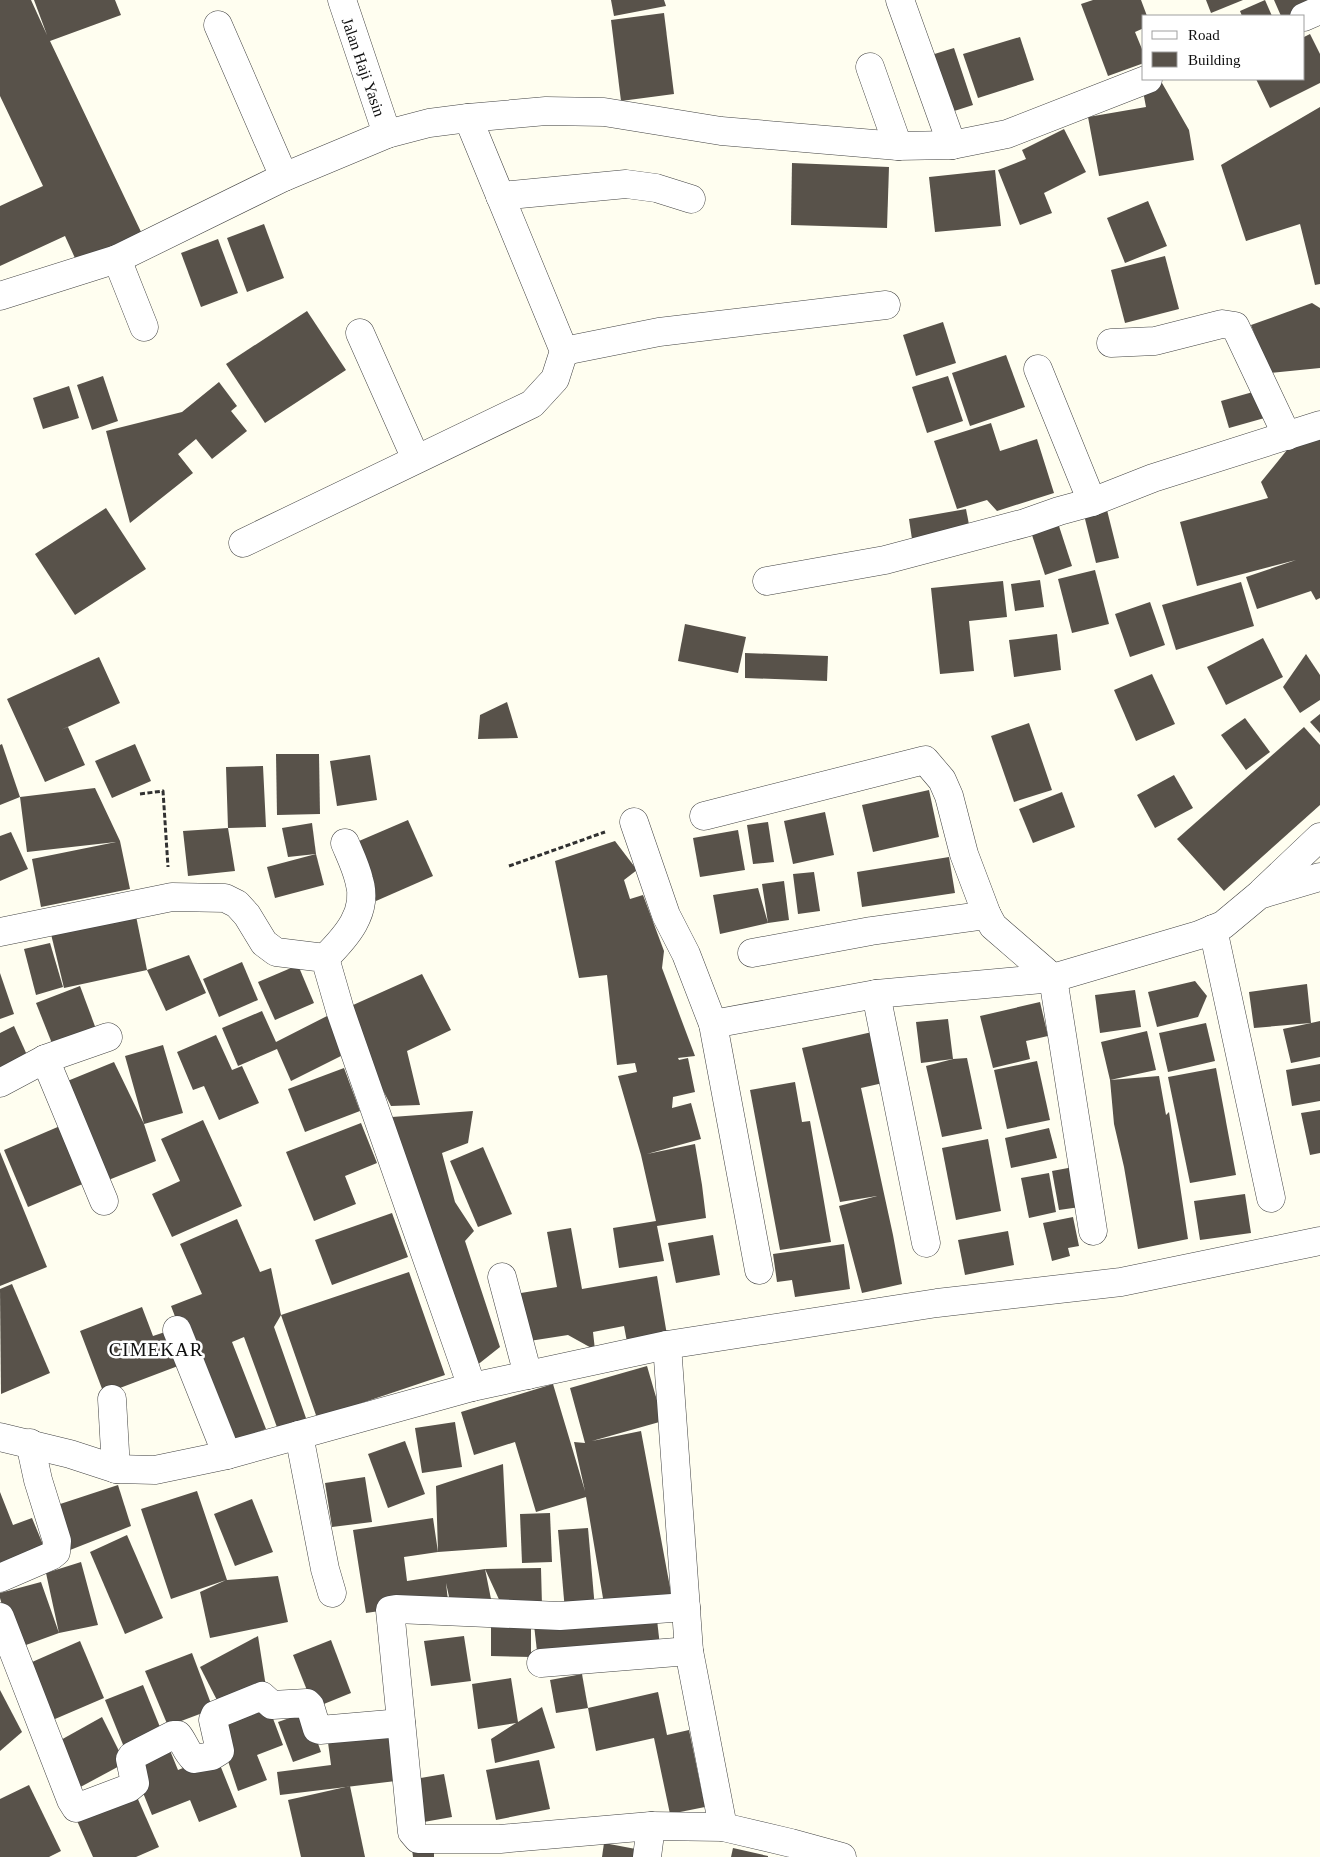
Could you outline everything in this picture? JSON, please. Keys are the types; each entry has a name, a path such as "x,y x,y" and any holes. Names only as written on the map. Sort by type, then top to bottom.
{"street":[{"name":"Jalan Haji Yasin","path":"342,0 387,134"},
{"path":"900,0 952,145"},
{"path":"1305,17 1320,10"},
{"path":"218,25 284,177"},
{"path":"870,68 898,146"},
{"path":"0,296 117,259 284,177 387,134 430,123 546,111 604,112 721,131 898,146 952,145 1007,134 1145,80"},
{"path":"242,542 532,404 555,379 564,351 468,118"},
{"path":"500,196 626,184 656,188 691,198"},
{"path":"117,259 144,327"},
{"path":"564,351 659,332 886,305"},
{"path":"1111,343 1155,341 1222,324 1235,326 1287,436"},
{"path":"360,333 416,459"},
{"path":"1038,369 1092,502"},
{"path":"767,581 885,560 1025,523 1092,502 1153,478 1320,425"},
{"path":"704,816 925,760 942,780 949,796 964,854 993,926 1053,978 1093,1231"},
{"path":"634,822 666,915 686,954 713,1024 759,1270"},
{"path":"713,1024 876,994 1053,978 1199,935 1230,920 1320,837"},
{"path":"325,958 355,923 362,897 360,881 345,843"},
{"path":"1259,895 1320,877"},
{"path":"0,932 172,897 225,898 237,904 247,915 264,943 276,952 325,958"},
{"path":"752,953 871,931 988,915"},
{"path":"1213,929 1271,1198"},
{"path":"325,958 340,1010 472,1387"},
{"path":"876,994 926,1243"},
{"path":"0,1083 46,1059 108,1037"},
{"path":"46,1059 104,1201"},
{"path":"0,1437 70,1454 116,1469 154,1470 227,1455 472,1387 667,1345 937,1303 1121,1282 1320,1241"},
{"path":"502,1277 528,1375"},
{"path":"177,1330 227,1455"},
{"path":"667,1345 689,1651 724,1827"},
{"path":"112,1399 116,1469"},
{"path":"299,1435 325,1569 332,1594"},
{"path":"0,1578 52,1556 56,1552 56,1541 38,1480 30,1443"},
{"path":"686,1607 560,1616 440,1609 390,1610 412,1832 418,1839 500,1848 651,1826 724,1827 842,1857"},
{"path":"0,1616 71,1800 76,1808 129,1788 134,1783 130,1760 132,1756 173,1735 178,1735 190,1756 194,1758 212,1756 220,1751 213,1720 215,1715 262,1696 272,1705 307,1704 310,1706 316,1728 320,1730 401,1723"},
{"path":"541,1662 689,1651"},
{"path":"647,1857 651,1826"}],"path":[{"path":"140,794 163,791 166,850 172,897"},
{"path":"509,866 634,822"}],"building":[{"path":"0,0 31,0 47,35 34,0 115,0 121,15 50,41 143,236 79,267 65,236 0,266 0,206 43,186 0,96"},
{"path":"611,0 664,0 666,6 614,16"},
{"path":"1093,0 1141,0 1147,15 1142,15 1142,29 1135,32 1142,49 1142,64 1108,76 1081,4"},
{"path":"1206,0 1243,0 1211,13"},
{"path":"1265,0 1272,15 1242,15 1240,11"},
{"path":"1274,0 1320,0 1320,4 1292,15 1281,15"},
{"path":"664,13 674,94 621,101 611,20"},
{"path":"1310,34 1320,54 1320,83 1270,108 1256,80 1305,80 1305,36"},
{"path":"1020,37 1034,80 978,98 963,54"},
{"path":"954,48 973,105 948,113 928,56"},
{"path":"1162,83 1189,130 1194,160 1099,176 1088,117 1146,107 1142,86"},
{"path":"1320,107 1320,284 1315,285 1300,224 1246,241 1221,165"},
{"path":"1064,129 1086,172 1044,193 1052,213 1020,225 998,170 1026,159 1022,150"},
{"path":"792,163 889,167 887,228 791,225"},
{"path":"995,170 1001,226 935,232 929,177"},
{"path":"1148,201 1167,246 1125,263 1107,218"},
{"path":"264,224 284,278 247,292 227,238"},
{"path":"218,239 238,293 201,307 181,253"},
{"path":"1165,256 1179,309 1125,323 1111,270"},
{"path":"1312,303 1320,308 1320,368 1269,373 1251,325"},
{"path":"307,311 346,370 265,423 226,364"},
{"path":"943,322 956,363 916,376 903,335"},
{"path":"1006,355 1025,407 970,426 952,373"},
{"path":"103,376 118,421 92,430 77,385"},
{"path":"948,376 963,421 927,433 912,387"},
{"path":"219,382 237,406 231,411 247,431 212,459 196,439 178,454 193,473 130,523 106,431 182,412"},
{"path":"69,386 79,418 43,429 33,398"},
{"path":"1260,390 1268,417 1229,428 1221,401"},
{"path":"991,423 1000,451 1037,439 1054,493 997,511 987,500 957,509 934,441"},
{"path":"1320,435 1320,598 1316,600 1311,591 1257,609 1246,577 1296,560 1197,586 1180,522 1268,498 1261,482 1287,450"},
{"path":"106,508 146,569 75,615 35,554"},
{"path":"966,509 971,535 913,546 909,519"},
{"path":"1107,510 1119,558 1096,563 1084,515"},
{"path":"1058,523 1072,566 1045,575 1031,532"},
{"path":"1095,570 1109,624 1072,633 1058,579"},
{"path":"1040,580 1044,607 1015,611 1011,584"},
{"path":"1003,581 1007,617 969,621 974,671 940,674 931,588"},
{"path":"1241,582 1254,626 1176,650 1162,605"},
{"path":"1150,602 1165,645 1130,657 1115,614"},
{"path":"685,624 746,637 738,673 678,661"},
{"path":"1057,634 1061,670 1014,677 1009,640"},
{"path":"1263,638 1283,677 1226,705 1207,667"},
{"path":"745,653 828,656 827,681 745,678"},
{"path":"1306,654 1320,675 1320,700 1300,713 1283,687"},
{"path":"99,657 120,703 61,730 68,727 85,765 45,782 7,699"},
{"path":"1152,674 1175,724 1136,741 1114,690"},
{"path":"507,702 518,738 478,739 480,715"},
{"path":"1320,714 1320,733 1310,722"},
{"path":"1245,718 1270,752 1246,770 1221,735"},
{"path":"1029,723 1052,790 1014,802 991,736"},
{"path":"1304,727 1320,745 1320,805 1224,891 1177,839"},
{"path":"2,744 20,797 0,805 0,745"},
{"path":"135,744 151,781 112,798 95,761"},
{"path":"276,754 319,754 320,814 277,815"},
{"path":"370,755 377,800 337,806 330,761"},
{"path":"263,766 266,827 228,828 226,767"},
{"path":"1174,775 1193,808 1155,828 1137,795"},
{"path":"95,788 120,841 130,889 41,907 32,859 116,842 27,852 20,797"},
{"path":"929,790 939,837 873,852 862,805"},
{"path":"1062,792 1075,827 1033,843 1019,809"},
{"path":"825,812 834,855 793,864 784,821"},
{"path":"408,820 433,876 376,901 352,844"},
{"path":"768,822 774,862 753,864 747,825"},
{"path":"312,823 316,854 288,857 282,828"},
{"path":"228,828 235,871 188,876 183,831"},
{"path":"738,830 745,870 700,877 693,838"},
{"path":"11,832 28,869 0,881 0,836"},
{"path":"615,841 637,870 624,880 630,899 643,895 664,951 662,968 695,1056 678,1058 679,1060 688,1058 695,1092 673,1097 672,1108 691,1103 701,1139 647,1154 695,1144 706,1218 657,1226 664,1261 619,1268 613,1228 656,1221 641,1155 618,1076 637,1072 635,1063 617,1065 607,975 579,978 555,861"},
{"path":"316,854 324,885 275,898 267,867"},
{"path":"949,857 955,893 862,907 857,872"},
{"path":"814,872 820,911 798,914 793,874"},
{"path":"784,881 789,920 768,923 762,884"},
{"path":"758,888 768,923 720,934 713,895"},
{"path":"136,916 147,970 64,988 51,934"},
{"path":"50,943 63,987 36,995 24,949"},
{"path":"189,955 206,993 166,1011 147,970"},
{"path":"242,962 258,1000 219,1017 203,979"},
{"path":"298,965 314,1003 275,1020 258,982"},
{"path":"0,973 14,1014 0,1019"},
{"path":"422,974 451,1030 407,1051 420,1105 391,1106 342,1010"},
{"path":"1195,981 1207,996 1198,1017 1157,1027 1148,992"},
{"path":"1307,984 1311,1023 1254,1028 1249,992"},
{"path":"80,986 96,1029 53,1046 36,1003"},
{"path":"1135,990 1141,1027 1100,1033 1095,995"},
{"path":"1040,1002 1048,1036 1026,1041 1030,1059 993,1068 980,1016"},
{"path":"262,1011 276,1042 329,1015 341,1056 291,1081 277,1049 238,1066 222,1028"},
{"path":"948,1019 953,1059 921,1063 916,1022"},
{"path":"1320,1021 1320,1057 1291,1063 1283,1029"},
{"path":"1206,1023 1215,1061 1168,1072 1159,1033"},
{"path":"14,1026 27,1055 0,1067 0,1033"},
{"path":"1147,1031 1156,1070 1110,1080 1101,1042"},
{"path":"872,1032 883,1083 861,1088 902,1284 862,1293 839,1206 877,1196 840,1202 802,1048"},
{"path":"216,1035 232,1070 242,1066 259,1103 219,1120 204,1086 193,1090 177,1052"},
{"path":"163,1045 183,1113 144,1124 125,1056"},
{"path":"967,1058 982,1129 942,1137 926,1066 953,1059"},
{"path":"1037,1061 1050,1120 1007,1129 994,1070"},
{"path":"114,1062 144,1124 156,1161 106,1181 65,1082"},
{"path":"1320,1064 1320,1101 1292,1106 1286,1070"},
{"path":"344,1068 360,1111 305,1132 288,1089"},
{"path":"1216,1068 1236,1175 1190,1183 1168,1077"},
{"path":"1159,1076 1166,1115 1169,1112 1188,1239 1138,1249 1124,1167 1114,1124 1110,1080"},
{"path":"795,1082 802,1122 810,1121 831,1242 780,1250 750,1090"},
{"path":"1320,1110 1320,1153 1310,1155 1301,1113"},
{"path":"473,1111 468,1143 442,1153 455,1202 474,1231 465,1241 500,1347 476,1366 392,1117"},
{"path":"203,1120 242,1206 172,1237 152,1194 180,1181 161,1139"},
{"path":"361,1123 377,1163 345,1176 356,1204 314,1221 286,1152"},
{"path":"60,1126 85,1183 28,1207 4,1150"},
{"path":"1049,1128 1057,1158 1011,1168 1005,1138"},
{"path":"988,1139 1001,1211 956,1220 942,1148"},
{"path":"483,1147 512,1214 478,1227 450,1161"},
{"path":"0,1152 47,1267 0,1286"},
{"path":"1079,1166 1087,1206 1059,1210 1052,1171"},
{"path":"1049,1173 1056,1212 1029,1218 1021,1178"},
{"path":"1245,1194 1251,1233 1200,1240 1194,1201"},
{"path":"392,1213 408,1257 332,1285 315,1240"},
{"path":"1073,1217 1079,1246 1068,1248 1070,1256 1052,1261 1043,1223"},
{"path":"237,1219 260,1272 271,1268 281,1315 274,1327 307,1421 278,1430 244,1337 232,1342 266,1429 224,1444 171,1306 202,1294 180,1244"},
{"path":"571,1228 582,1289 657,1276 667,1335 627,1342 624,1326 593,1332 595,1350 568,1335 523,1342 515,1294 557,1287 547,1232"},
{"path":"1008,1231 1014,1265 965,1275 958,1240"},
{"path":"713,1235 720,1275 676,1283 668,1243"},
{"path":"844,1244 850,1289 795,1297 792,1280 777,1282 773,1254"},
{"path":"409,1272 445,1375 317,1418 281,1315"},
{"path":"12,1284 50,1373 1,1394 0,1289"},
{"path":"142,1307 153,1336 165,1332 178,1366 104,1394 80,1331"},
{"path":"647,1366 663,1421 592,1441 641,1431 672,1598 605,1610 586,1497 536,1512 515,1442 474,1455 461,1412 553,1384 585,1491 574,1442 585,1443 570,1388"},
{"path":"455,1422 462,1467 422,1473 415,1428"},
{"path":"405,1441 425,1494 388,1508 368,1454"},
{"path":"503,1464 507,1547 438,1552 436,1486"},
{"path":"365,1477 372,1522 332,1527 325,1483"},
{"path":"118,1485 131,1526 65,1552 51,1507"},
{"path":"197,1491 227,1580 278,1576 288,1622 210,1638 200,1592 226,1580 171,1599 141,1509"},
{"path":"0,1492 13,1525 32,1518 44,1547 0,1566"},
{"path":"252,1499 273,1552 235,1566 214,1514"},
{"path":"550,1513 552,1562 522,1563 520,1514"},
{"path":"433,1518 438,1552 404,1557 407,1581 485,1569 492,1604 452,1610 446,1583 448,1601 366,1613 353,1530"},
{"path":"588,1528 595,1609 565,1611 558,1530"},
{"path":"127,1535 163,1618 125,1634 90,1552"},
{"path":"81,1562 98,1625 59,1633 46,1573"},
{"path":"541,1568 542,1606 502,1606 485,1569"},
{"path":"41,1582 59,1633 15,1649 0,1593"},
{"path":"656,1611 660,1646 538,1660 534,1625"},
{"path":"491,1617 531,1617 531,1657 491,1656"},
{"path":"258,1636 266,1687 221,1708 200,1667"},
{"path":"464,1636 471,1681 431,1686 424,1641"},
{"path":"331,1640 351,1693 314,1708 293,1655"},
{"path":"80,1641 104,1698 48,1722 23,1666"},
{"path":"192,1653 213,1709 168,1726 145,1671"},
{"path":"582,1674 588,1708 556,1713 550,1680"},
{"path":"511,1678 518,1722 542,1707 555,1748 495,1763 491,1739 516,1723 478,1729 472,1684"},
{"path":"143,1685 164,1737 126,1752 105,1700"},
{"path":"0,1690 22,1732 0,1751"},
{"path":"658,1692 667,1735 689,1730 705,1807 670,1814 654,1738 596,1751 588,1708"},
{"path":"266,1700 283,1745 257,1755 267,1780 238,1791 215,1722"},
{"path":"307,1712 321,1752 293,1762 278,1722"},
{"path":"102,1717 125,1763 73,1791 50,1746"},
{"path":"398,1727 404,1780 280,1795 277,1772 331,1765 327,1735"},
{"path":"169,1748 178,1770 216,1755 237,1807 199,1822 190,1800 152,1815 131,1763"},
{"path":"539,1760 550,1809 496,1820 486,1770"},
{"path":"444,1774 452,1817 418,1823 409,1780"},
{"path":"29,1785 61,1851 49,1857 0,1857 0,1799"},
{"path":"350,1786 365,1857 301,1857 288,1800"},
{"path":"133,1788 159,1847 136,1857 93,1857 74,1814"},
{"path":"604,1843 641,1850 640,1857 602,1857"},
{"path":"434,1847 434,1857 413,1857 412,1849"},
{"path":"733,1848 768,1856 768,1857 731,1857"}],"district":[{"name":"CIMEKAR","path":"156,1349"}]}
